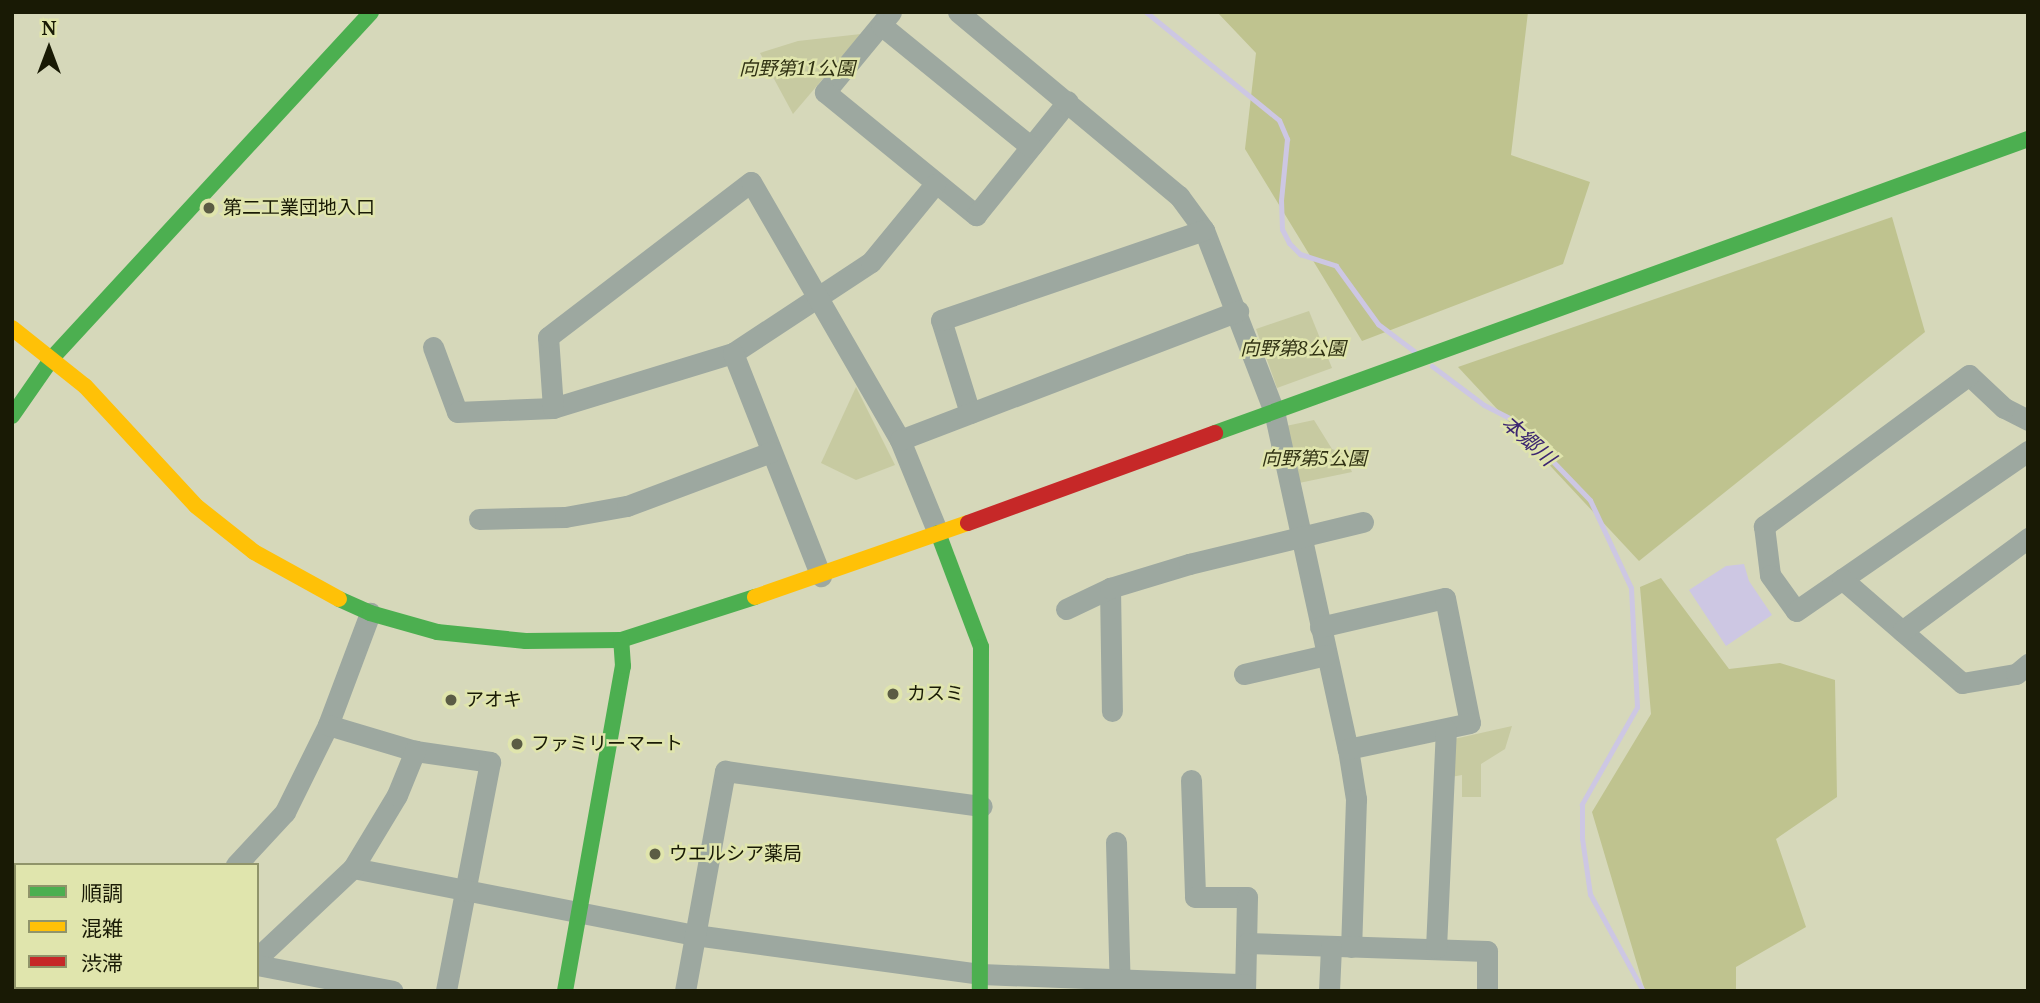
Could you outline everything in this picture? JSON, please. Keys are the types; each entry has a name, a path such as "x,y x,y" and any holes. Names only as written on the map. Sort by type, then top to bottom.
{"street":[{"path":"12,416 53,356 371,12"},
{"path":"958,12 1179,196 1205,230 1238,311 1274,411 1303,536 1356,799 1341,947 1329,991"},
{"path":"1031,146 886,19 825,92 976,215 1068,101"},
{"path":"12,328 53,356 196,506 254,552 370,614 437,632 481,637 526,641 621,640 821,576 2028,139"},
{"path":"553,408 548,337 751,183 901,440 981,647 980,982"},
{"path":"433,347 457,412 553,408 733,352 816,295 871,262 936,184"},
{"path":"971,414 941,320 1205,230"},
{"path":"901,440 1238,311"},
{"path":"733,352 821,576"},
{"path":"2028,420 2004,408 1969,375 1764,526 1770,575 1796,611 2028,451"},
{"path":"479,519 565,517 627,506 771,452"},
{"path":"1066,609 1110,588 1363,522"},
{"path":"1902,631 2028,538"},
{"path":"1842,579 1962,683 2016,674 2028,664"},
{"path":"1110,588 1112,711"},
{"path":"1321,626 1445,598 1470,723 1348,749"},
{"path":"238,863 285,812 328,725 370,614"},
{"path":"565,991 623,666 621,640"},
{"path":"1244,674 1326,655"},
{"path":"328,725 415,751 490,762 446,991"},
{"path":"1436,948 1446,729"},
{"path":"259,956 353,868 397,795 415,751"},
{"path":"685,991 725,771 982,806"},
{"path":"353,868 695,935 980,982 1245,988 1247,898 1195,898 1191,780"},
{"path":"1116,842 1121,985"},
{"path":"1247,943 1487,951 1488,991"},
{"path":"259,965 393,991"}],"green space":[{"path":"1217,12 1528,12 1511,155 1590,182 1563,264 1362,341 1245,149 1256,53"},
{"name":"向野第11公園","path":"861,34 793,114 760,53 798,41"},
{"path":"1892,217 1925,332 1639,561 1458,367"},
{"name":"向野第8公園","path":"1309,311 1332,368 1277,388 1256,329"},
{"path":"856,387 895,465 856,480 821,463"},
{"name":"向野第5公園","path":"1314,420 1332,449 1344,453 1352,472 1299,483 1286,426"},
{"path":"1661,578 1729,669 1780,663 1835,680 1837,797 1776,839 1806,927 1736,967 1736,991 1645,991 1592,812 1651,714 1640,587"},
{"path":"1512,726 1505,749 1481,764 1481,797 1462,797 1462,775 1451,777 1454,739"}],"shaded area":[{"path":"1744,564 1749,581 1772,615 1726,646 1689,590 1726,566"}],"waterway":[{"name":"本郷川","path":"1146,12 1279,120 1287,139 1281,200 1282,229 1289,243 1300,254 1336,266 1378,324 1414,351"},
{"name":"本郷川","path":"1432,366 1484,405 1513,420 1590,500 1631,588 1637,707 1582,804 1582,838 1590,894 1643,991"}],"traffic: fast":[{"path":"12,416 53,357 371,12"},
{"path":"1215,433 2028,139"},
{"path":"938,533 981,647 980,991"},
{"path":"339,599 370,613 437,632 526,641 621,640 755,597"},
{"path":"565,991 623,666 621,640"}],"traffic: slow":[{"path":"12,328 85,386 196,506 254,552 339,599"},
{"path":"755,597 968,523"}],"traffic: jam":[{"path":"968,523 1215,433"}],"place":[{"name":"第二工業団地入口","path":"209,208"},
{"name":"カスミ","path":"893,694"},
{"name":"アオキ","path":"451,700"},
{"name":"ファミリーマート","path":"517,744"},
{"name":"ウエルシア薬局","path":"655,854"}]}
